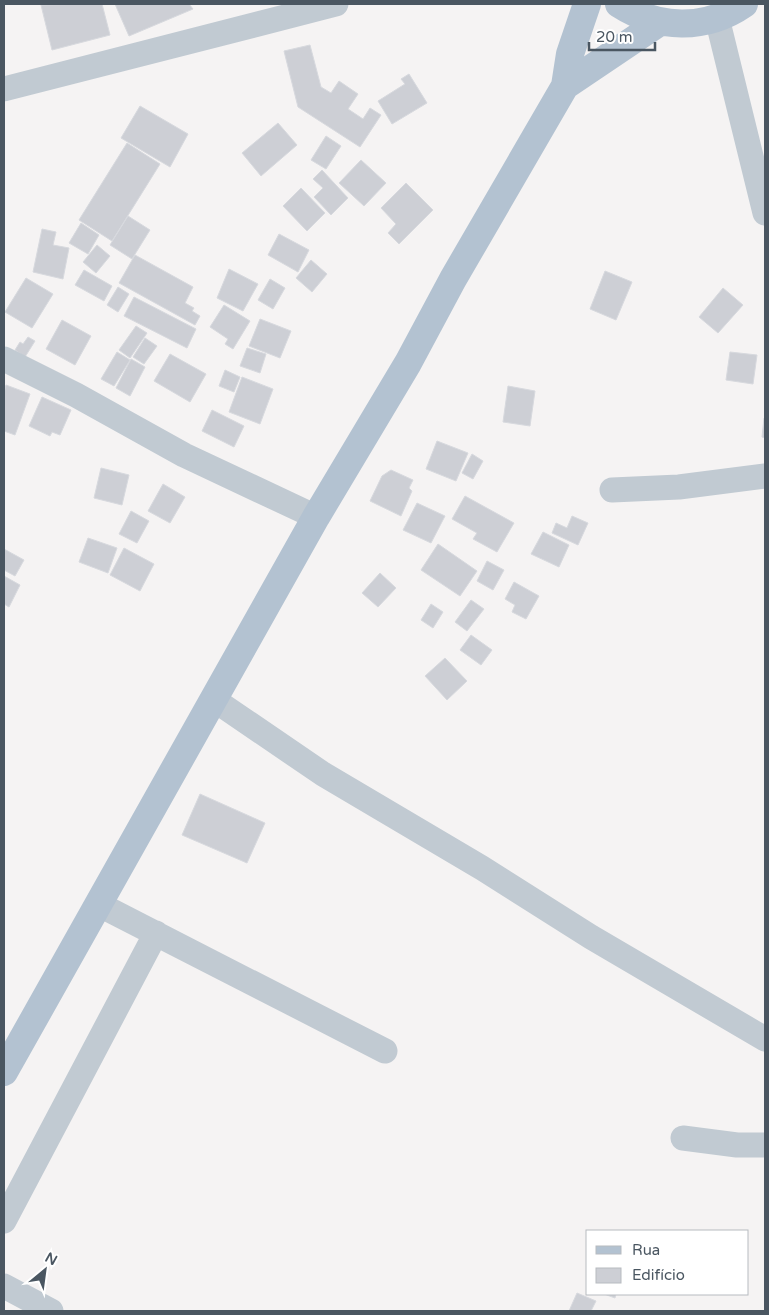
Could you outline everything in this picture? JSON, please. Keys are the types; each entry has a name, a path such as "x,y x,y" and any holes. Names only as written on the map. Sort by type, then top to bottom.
{"main road":[{"path":"4,1072 316,517 408,363 565,86 570,54 587,4"},
{"path":"619,4 635,14 660,22 689,24 717,18 744,4"},
{"path":"565,86 660,22"}],"street":[{"path":"4,89 336,4"},
{"path":"717,18 765,213"},
{"path":"4,359 76,395 184,456 316,517"},
{"path":"612,490 679,488 765,476"},
{"path":"213,699 323,774 482,868 591,937 718,1009 765,1039"},
{"path":"98,904 385,1051"},
{"path":"4,1221 156,933"},
{"path":"683,1138 737,1145 765,1145"},
{"path":"4,1286 51,1311"}],"building":[{"path":"102,4 110,35 52,50 41,5"},
{"path":"115,4 189,4 193,9 129,36"},
{"path":"310,45 321,87 331,93 339,81 358,94 348,109 363,119 370,108 381,115 360,147 298,107 284,51"},
{"path":"409,74 427,103 392,124 378,101 405,84 401,79"},
{"path":"140,106 188,134 170,167 121,138"},
{"path":"278,123 297,145 261,176 242,153"},
{"path":"326,136 341,146 326,169 311,160"},
{"path":"127,143 160,164 112,241 79,220"},
{"path":"361,160 386,183 364,206 339,183"},
{"path":"322,170 348,198 331,215 314,197 323,188 313,179"},
{"path":"406,183 433,210 399,244 388,233 396,224 381,208"},
{"path":"301,188 325,213 307,231 283,206"},
{"path":"128,216 150,230 132,259 110,245"},
{"path":"81,223 99,235 88,254 69,243"},
{"path":"42,229 56,232 53,245 69,248 63,279 33,272"},
{"path":"279,234 309,250 298,272 268,255"},
{"path":"97,245 110,256 96,273 83,262"},
{"path":"135,255 193,287 185,303 194,308 192,311 200,316 195,325 119,283"},
{"path":"311,260 327,274 312,292 296,278"},
{"path":"229,269 258,284 243,311 217,298"},
{"path":"84,270 112,286 104,301 75,285"},
{"path":"605,271 632,282 616,320 590,309"},
{"path":"26,278 53,294 32,328 5,312"},
{"path":"270,279 285,288 273,309 258,300"},
{"path":"118,287 129,294 118,312 107,305"},
{"path":"723,288 743,305 718,333 699,317"},
{"path":"134,297 196,329 187,348 124,316"},
{"path":"224,305 250,321 233,349 225,344 228,339 210,327"},
{"path":"260,319 291,331 280,358 249,346"},
{"path":"62,320 91,336 75,365 46,349"},
{"path":"136,326 147,333 130,358 119,350"},
{"path":"28,337 35,341 25,357 15,350 20,342 23,344"},
{"path":"145,338 157,346 144,364 133,357"},
{"path":"247,348 266,354 260,373 240,366"},
{"path":"117,352 130,360 114,386 101,379"},
{"path":"730,352 757,355 753,384 726,380"},
{"path":"170,354 206,374 190,402 154,381"},
{"path":"131,359 145,367 130,396 116,388"},
{"path":"225,370 240,377 234,392 219,386"},
{"path":"242,377 273,389 260,424 229,412"},
{"path":"6,385 30,394 15,435 4,431 4,393"},
{"path":"508,386 535,391 530,426 503,422"},
{"path":"42,397 71,410 60,435 52,432 50,436 29,426"},
{"path":"212,410 244,426 234,447 202,431"},
{"path":"765,418 765,438 762,437"},
{"path":"437,441 468,453 456,481 426,469"},
{"path":"472,454 483,461 473,479 462,473"},
{"path":"101,468 129,475 122,505 94,498"},
{"path":"391,470 413,480 409,488 412,491 401,516 370,501 382,476"},
{"path":"163,484 185,497 170,523 148,511"},
{"path":"465,496 514,523 497,552 473,539 477,533 452,519"},
{"path":"417,503 445,516 431,543 403,530"},
{"path":"131,511 149,521 137,543 119,534"},
{"path":"572,516 588,523 578,545 552,533 556,523 567,528"},
{"path":"543,532 569,545 559,567 531,554"},
{"path":"88,538 117,548 108,573 79,562"},
{"path":"438,544 477,571 460,596 421,570"},
{"path":"124,548 154,564 140,591 110,575"},
{"path":"4,549 24,560 15,576 4,570"},
{"path":"487,561 504,570 493,590 477,581"},
{"path":"380,573 396,588 378,607 362,593"},
{"path":"4,576 20,585 9,607 4,604"},
{"path":"514,582 539,596 526,619 512,612 515,605 505,599"},
{"path":"471,600 484,609 467,631 455,622"},
{"path":"431,604 443,612 433,628 421,620"},
{"path":"471,635 492,650 481,665 460,650"},
{"path":"445,658 467,681 447,700 425,676"},
{"path":"200,794 265,823 247,863 182,835"},
{"path":"577,1293 596,1301 591,1311 569,1311"}]}
